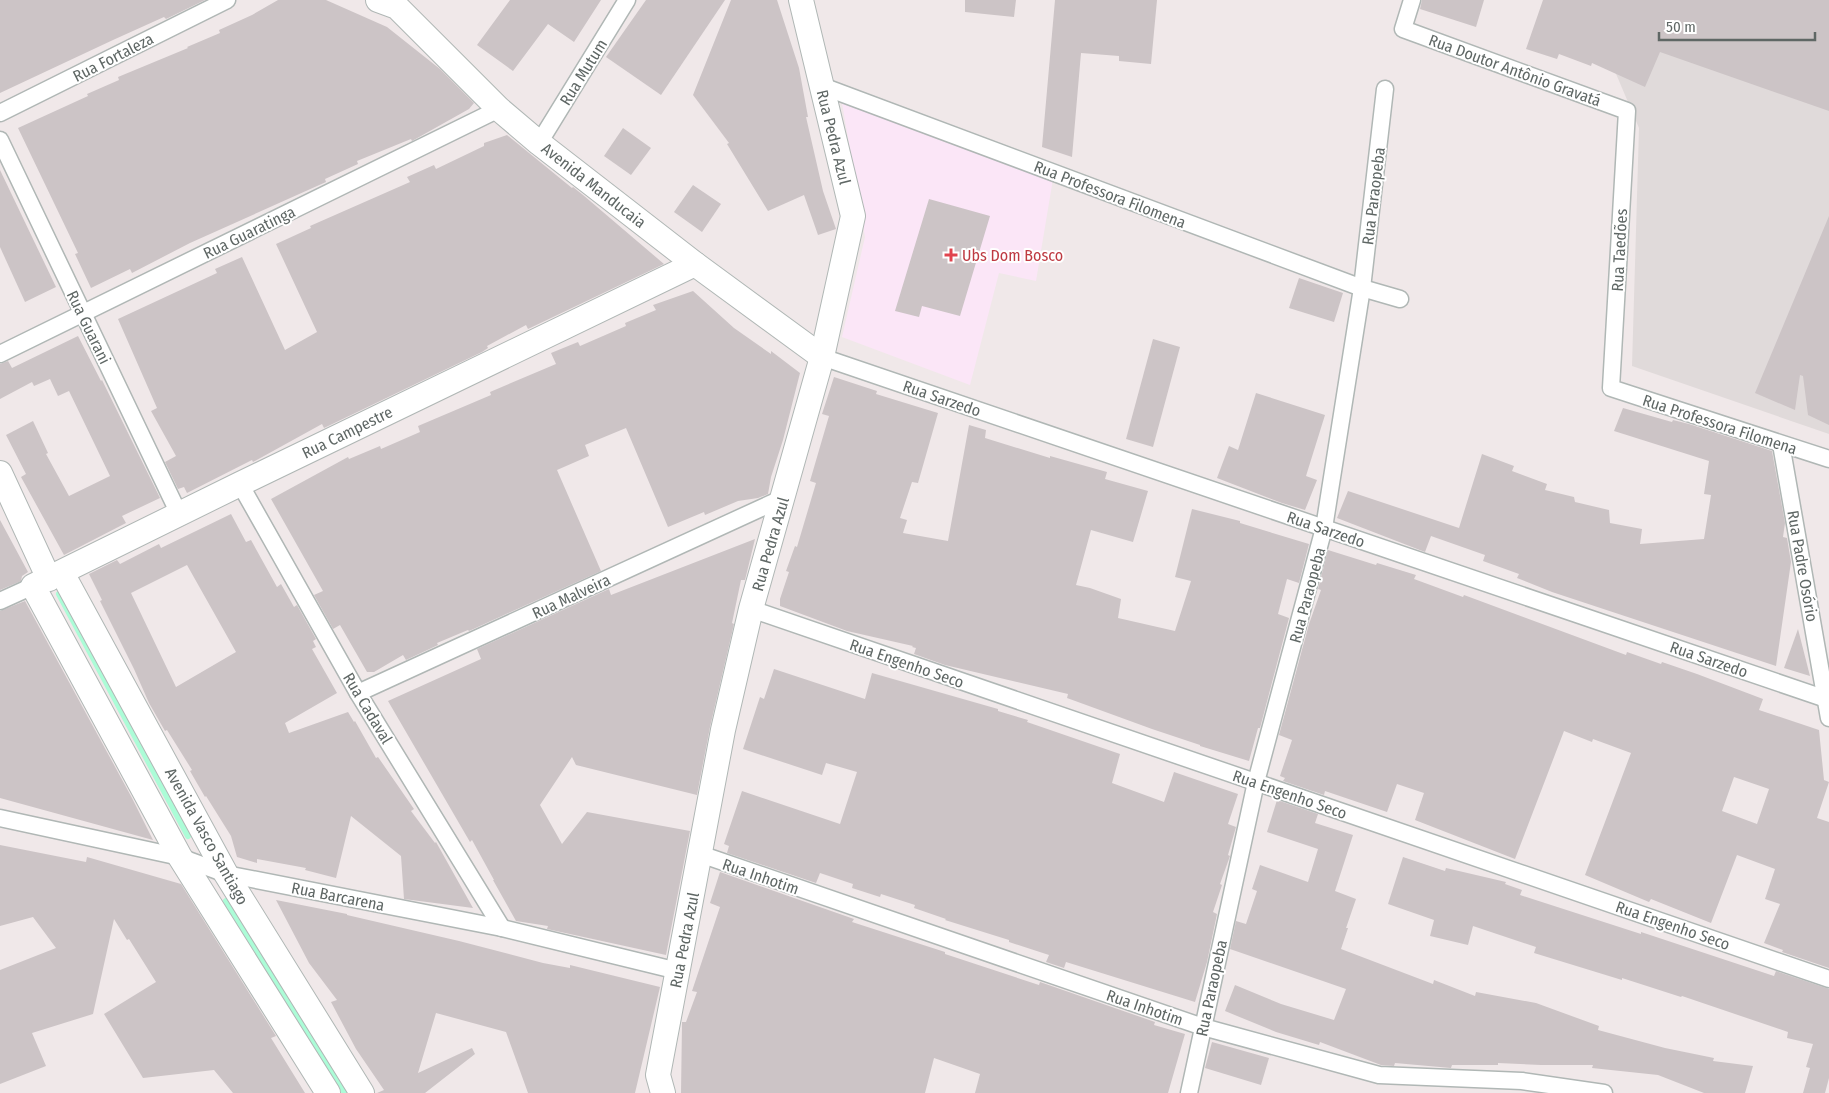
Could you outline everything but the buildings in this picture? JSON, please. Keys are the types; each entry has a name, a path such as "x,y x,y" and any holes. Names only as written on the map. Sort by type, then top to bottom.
{"street":[{"name":"Rua Fortaleza","path":"0,113 227,0"},
{"name":"Rua Mutum","path":"539,143 627,0"},
{"name":"Rua Pedra Azul","path":"663,1093 658,1075 723,730 751,609 822,357 853,216 801,0"},
{"name":"Rua Doutor Antônio Gravatá","path":"1412,0 1403,29 1627,111"},
{"name":"Avenida Manducaia","path":"392,2 498,109 539,143 695,264 822,357"},
{"name":"Rua Professora Filomena","path":"822,86 1362,288 1400,299"},
{"name":"Rua Paraopeba","path":"1189,1093 1256,782 1324,528 1362,288 1385,89"},
{"name":"Rua Guaratinga","path":"0,354 498,109"},
{"name":"Rua Taedões","path":"1611,388 1627,111"},
{"name":"Rua Guarani","path":"0,140 179,514"},
{"name":"Rua Campestre","path":"0,601 48,580 240,484 695,264"},
{"name":"Rua Sarzedo","path":"822,357 1828,700"},
{"name":"Rua Professora Filomena","path":"1611,388 1829,459"},
{"name":"Rua Padre Osório","path":"1781,444 1828,700 1829,718"},
{"name":"Avenida Vasco Santiago","path":"0,473 48,580 180,857 328,1093"},
{"name":"Rua Cadaval","path":"240,484 358,693 502,928"},
{"name":"Rua Malveira","path":"358,693 783,498"},
{"name":"Avenida Vasco Santiago","path":"48,580 226,874 362,1093"},
{"name":"Rua Engenho Seco","path":"751,609 1829,979"},
{"name":"Rua Barcarena","path":"0,818 180,857 226,874 502,928 678,971"},
{"name":"Rua Inhotim","path":"700,854 1203,1027 1379,1075 1522,1081 1604,1093"}],"shaded area":[{"path":"1829,0 1829,434 1632,366 1639,128 1611,62"},
{"name":"Ubs Dom Bosco","path":"842,103 1054,173 1036,281 999,273 970,385 842,337 865,237"}],"waterway":[{"path":"59,594 188,836"},
{"path":"226,901 345,1093"}],"place":[{"name":"Ubs Dom Bosco","path":"951,255"}]}
